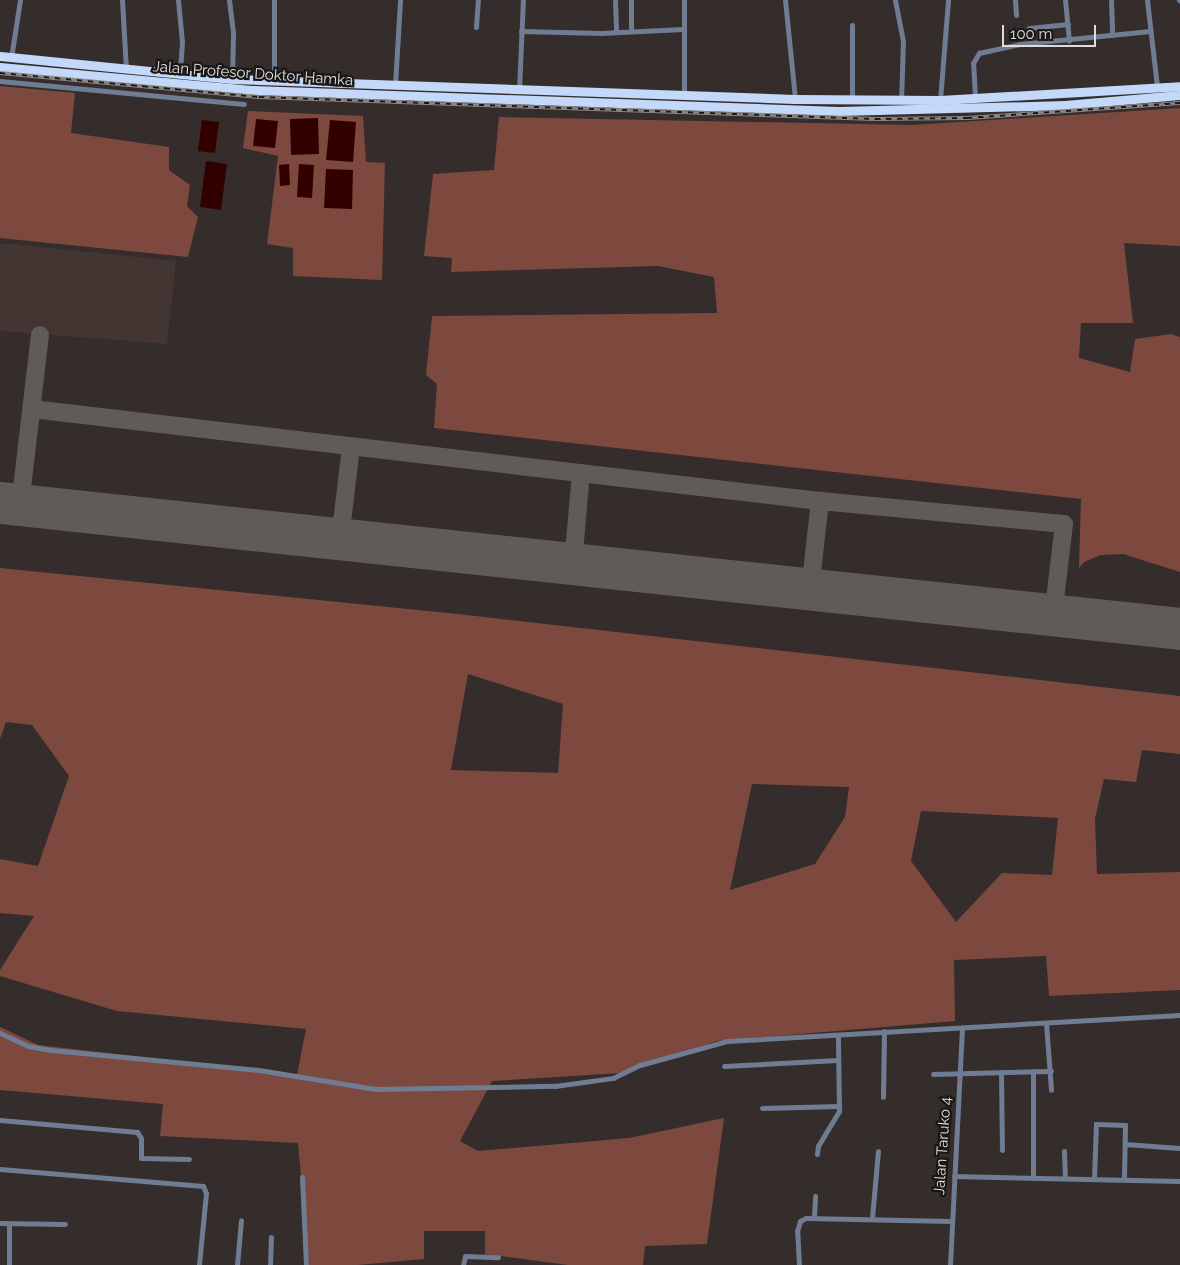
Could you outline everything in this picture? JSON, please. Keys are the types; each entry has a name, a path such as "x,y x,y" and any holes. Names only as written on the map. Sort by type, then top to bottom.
{"highway":[{"name":"Jalan Profesor Doktor Hamka","path":"0,56 232,79 795,99 940,100 1180,86"},
{"path":"50,72 51,62"},
{"name":"Jalan Profesor Doktor Hamka","path":"0,67 254,90 592,104 839,111 1065,105 1180,95"},
{"path":"322,93 323,82"},
{"path":"454,98 455,88"},
{"path":"592,93 592,104"},
{"path":"615,104 616,94"},
{"path":"1065,94 1065,105"},
{"path":"839,100 839,111"}],"street":[{"path":"11,58 20,0"},
{"path":"122,0 126,69"},
{"path":"178,0 182,42 180,74"},
{"path":"229,0 233,35 232,79"},
{"path":"274,0 274,81"},
{"path":"395,85 400,0"},
{"path":"476,27 478,0"},
{"path":"519,90 523,0"},
{"path":"615,0 616,32"},
{"path":"631,0 631,30"},
{"path":"684,0 684,96"},
{"path":"785,0 795,99"},
{"path":"895,0 903,41 901,100"},
{"path":"940,100 948,0"},
{"path":"1015,0 1016,14"},
{"path":"1065,0 1070,41"},
{"path":"1111,0 1112,35"},
{"path":"1147,0 1157,87"},
{"path":"1029,28 1068,24"},
{"path":"852,25 852,100"},
{"path":"521,31 616,32 683,29"},
{"path":"975,98 972,63 976,54 1011,46 1150,31"},
{"path":"0,81 244,104"},
{"path":"0,1033 28,1046 51,1050 231,1066 374,1090 414,1086 555,1086 613,1078 640,1065 722,1042 884,1032 962,1030 1180,1015"},
{"path":"1046,1024 1051,1090"},
{"name":"Jalan Taruko 4","path":"950,1265 962,1030"},
{"path":"883,1097 884,1032"},
{"path":"817,1154 818,1146 835,1122 839,1106 838,1036"},
{"path":"724,1066 838,1060"},
{"path":"1033,1071 1033,1177"},
{"path":"933,1074 1051,1071"},
{"path":"1001,1072 1002,1150"},
{"path":"762,1108 839,1106"},
{"path":"0,1120 137,1132 141,1138 142,1158 189,1159"},
{"path":"1094,1178 1096,1124 1125,1125 1124,1178"},
{"path":"1125,1144 1180,1148"},
{"path":"872,1218 878,1151"},
{"path":"1064,1151 1065,1178"},
{"path":"0,1169 203,1186 206,1192 199,1265"},
{"path":"954,1176 1124,1178 1180,1181"},
{"path":"302,1177 306,1265"},
{"path":"814,1217 815,1196"},
{"path":"799,1265 799,1224 814,1217 951,1221"},
{"path":"236,1265 241,1220"},
{"path":"0,1223 65,1224"},
{"path":"9,1224 9,1265"},
{"path":"270,1265 271,1237"},
{"path":"463,1265 465,1256 498,1257"}],"shaded area":[{"path":"0,86 75,93 71,133 169,147 169,170 190,185 187,206 198,217 188,257 0,238"},
{"path":"1180,108 1180,246 1124,243 1133,323 1081,323 1079,358 1130,372 1135,339 1171,334 1180,337 1180,572 1123,554 1101,555 1084,562 1079,568 1081,499 434,428 437,384 426,375 432,316 717,313 714,277 658,266 451,272 452,258 424,256 433,174 494,170 499,117 912,125"},
{"path":"248,111 363,116 366,162 385,163 382,280 293,276 293,248 267,244 278,156 243,148"},
{"path":"318,118 319,154 291,155 290,119"},
{"path":"256,119 278,121 275,148 253,146"},
{"path":"202,120 219,122 215,153 198,151"},
{"path":"330,120 356,122 353,162 326,160"},
{"path":"206,161 227,164 221,210 200,207"},
{"path":"289,164 290,185 280,186 279,165"},
{"path":"299,164 314,165 312,198 297,197"},
{"path":"326,169 353,170 352,209 324,208"},
{"path":"0,243 176,261 167,344 0,331"},
{"path":"0,568 458,614 1180,696 1180,754 1142,750 1136,782 1104,779 1095,819 1097,874 1180,872 1180,990 1049,996 1046,956 954,960 955,1021 717,1041 621,1073 492,1081 460,1141 478,1151 629,1138 724,1118 707,1244 645,1246 643,1265 568,1265 485,1254 485,1231 424,1231 424,1259 358,1265 309,1265 298,1143 160,1136 163,1104 0,1090 0,1027 38,1045 297,1075 306,1029 117,1011 0,976 0,970 34,916 0,913 0,859 38,866 69,776 32,725 6,722 0,739","holes":["468,674 563,704 558,773 451,770","752,784 849,787 845,817 815,864 730,890","921,811 1058,818 1052,875 1002,873 956,922 911,861"]}],"taxiway":[{"path":"20,505 40,335"},
{"path":"32,409 820,501 1064,524 1053,616"},
{"path":"340,539 351,447"},
{"path":"573,564 581,473"},
{"path":"810,590 820,501"}],"runway":[{"path":"0,503 1180,629"}],"railway":[{"path":"0,73 259,97 875,119 967,118 1180,103"}]}
